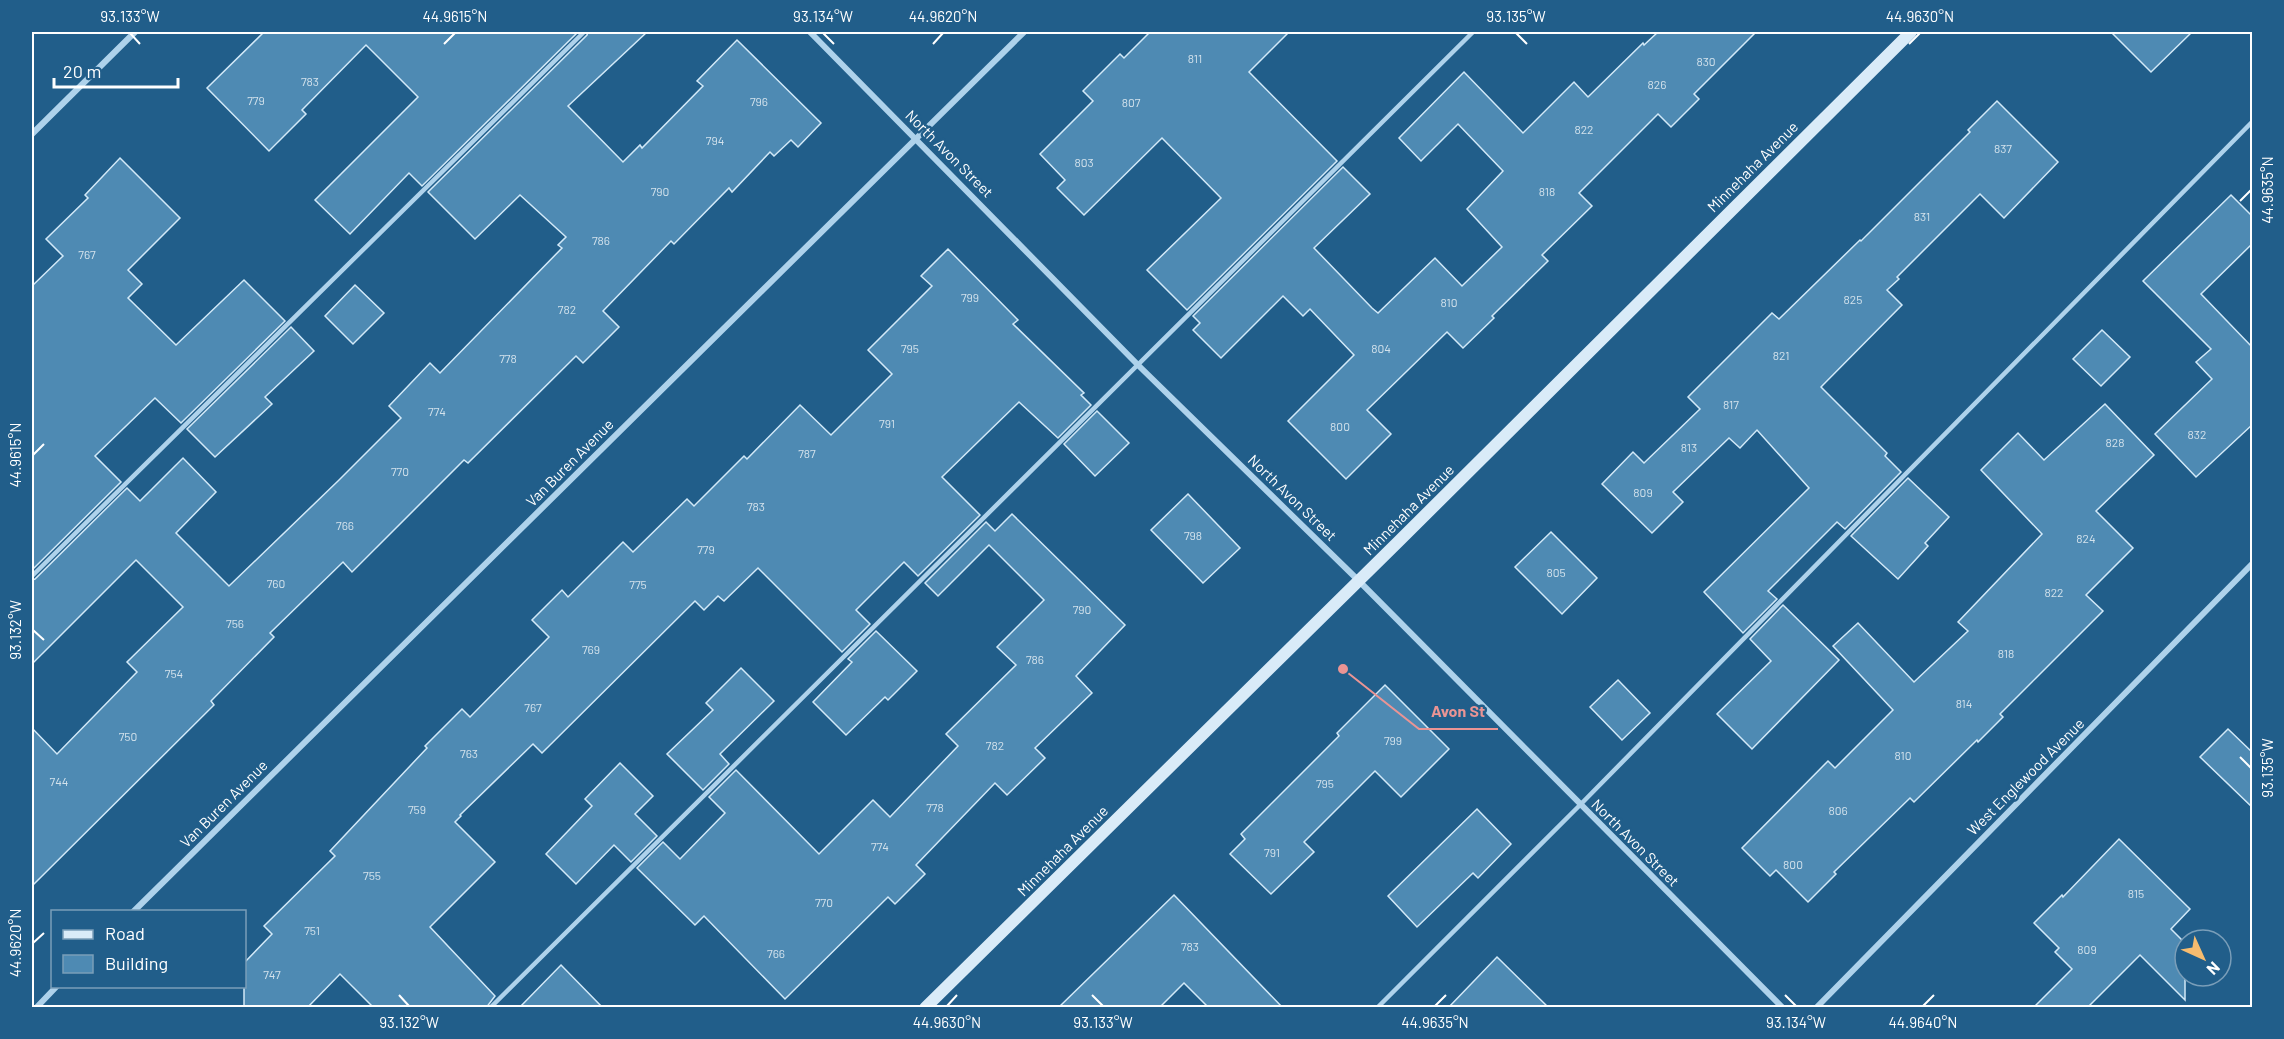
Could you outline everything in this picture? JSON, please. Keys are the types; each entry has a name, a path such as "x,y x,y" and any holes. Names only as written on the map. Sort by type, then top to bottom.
{"street":[{"path":"32,134 135,32"},
{"name":"North Avon Street","path":"810,32 1139,366 1359,580 1783,1008"},
{"name":"Van Buren Avenue","path":"135,910 1024,32"},
{"name":"Minnehaha Avenue","path":"926,1008 1911,32"},
{"name":"West Englewood Avenue","path":"1816,1008 2253,564"},
{"path":"36,1008 56,988"}],"lane":[{"path":"32,576 584,32"},
{"path":"490,1008 1473,32"},
{"path":"1377,1008 2253,122"}],"building":[{"path":"264,32 578,32 422,186 409,173 350,234 315,200 418,97 366,45 302,110 306,114 269,151 207,88"},
{"path":"588,32 647,32 568,106 623,162 640,145 642,148 703,86 697,81 737,40 821,123 798,147 791,140 774,156 770,152 732,192 729,188 674,244 671,241 603,311 619,327 583,363 576,356 468,463 464,460 352,572 343,562 270,633 274,637 211,701 214,705 32,886 32,728 57,754 137,672 127,662 183,607 136,560 32,664 32,580 127,488 140,501 183,458 216,492 176,533 229,586 338,481 401,418 389,406 430,363 440,373 562,248 558,245 566,237 520,195 475,239 428,192"},
{"path":"1150,32 1289,32 1249,72 1337,161 1187,310 1147,270 1221,198 1162,138 1084,215 1057,188 1065,180 1040,154 1093,101 1083,91 1120,54 1124,58"},
{"path":"1658,32 1756,32 1694,94 1699,99 1671,127 1658,114 1579,193 1592,206 1542,255 1548,261 1492,316 1494,318 1463,348 1447,332 1367,410 1391,434 1346,479 1288,421 1354,355 1310,309 1303,316 1283,296 1221,358 1193,330 1200,323 1193,316 1343,167 1370,194 1314,248 1372,308 1378,313 1435,258 1462,286 1502,247 1467,209 1503,171 1458,124 1421,161 1399,138 1464,72 1523,133 1574,82 1588,97 1643,43 1644,45"},
{"path":"2111,32 2192,32 2151,72"},
{"path":"1997,101 2058,162 2004,218 1980,194 1897,277 1899,279 1887,290 1902,305 1821,387 1887,453 1885,456 1901,472 1845,529 1837,522 1768,591 1777,599 1743,633 1704,592 1809,488 1757,430 1740,448 1729,438 1673,492 1683,502 1652,533 1602,484 1633,452 1644,463 1700,409 1688,397 1772,313 1779,319 1861,241 1970,132 1968,130"},
{"path":"120,158 180,218 128,270 142,284 128,298 176,345 244,280 285,321 181,423 155,398 95,456 121,482 32,570 32,286 63,256 46,239 88,198 85,195"},
{"path":"2231,195 2253,217 2253,243 2201,294 2253,348 2253,424 2196,477 2155,434 2212,379 2196,362 2211,349 2143,281"},
{"path":"948,249 1018,320 1013,324 1084,393 1081,395 1091,405 1058,438 1019,402 942,477 980,515 918,576 904,562 856,610 870,624 842,652 758,568 724,601 718,596 704,610 695,601 542,753 533,744 460,815 455,822 495,862 430,927 495,996 486,1008 374,1008 340,974 307,1008 244,1008 246,961 272,934 264,926 335,856 330,851 427,748 425,746 462,709 470,717 549,637 532,620 562,590 568,597 623,542 633,552 687,499 694,506 744,456 747,459 800,405 831,435 892,374 868,350 932,286 921,276"},
{"path":"355,285 384,313 353,344 325,316"},
{"path":"291,327 314,351 265,397 272,404 215,457 187,429"},
{"path":"2102,330 2130,357 2101,386 2073,359"},
{"path":"2105,404 2154,455 2096,511 2133,548 2086,595 2103,611 2000,714 2003,717 1978,742 1977,740 1914,802 1910,798 1834,872 1836,874 1808,902 1776,870 1770,876 1742,848 1828,761 1835,768 1893,710 1833,646 1858,623 1914,682 1968,631 1958,622 2042,534 1981,470 2018,433 2044,460"},
{"path":"1097,411 1129,443 1095,476 1064,444"},
{"path":"1908,478 1949,517 1925,543 1928,546 1898,579 1851,536"},
{"path":"1188,494 1240,548 1203,583 1151,530"},
{"path":"1012,514 1125,625 1076,676 1092,693 1035,748 1045,758 1007,795 995,783 916,865 925,874 895,904 888,897 785,999 704,916 695,925 637,868 663,842 680,859 725,813 709,797 736,770 819,854 873,800 890,817 958,746 946,734 1016,665 997,647 1044,600 989,545 938,596 925,583 986,522 995,531"},
{"path":"1551,532 1597,578 1562,614 1515,567"},
{"path":"1783,605 1839,660 1752,749 1717,714 1771,661 1750,639"},
{"path":"876,631 917,671 888,700 885,697 846,735 813,702 852,662 848,659"},
{"path":"741,668 774,701 720,754 729,764 703,790 667,754 713,710 706,703"},
{"path":"1618,680 1650,713 1622,740 1590,707"},
{"path":"1385,685 1449,749 1401,797 1375,771 1304,842 1314,852 1271,894 1230,854 1245,839 1241,834 1339,736 1337,733"},
{"path":"2228,729 2253,753 2253,808 2200,757"},
{"path":"620,763 653,796 635,814 657,836 631,862 614,845 576,884 546,854 592,806 585,799"},
{"path":"1477,809 1511,844 1478,878 1473,873 1417,927 1388,896"},
{"path":"2119,839 2190,909 2171,929 2173,931 2173,988 2140,955 2087,1008 2033,1008 2072,969 2055,952 2059,948 2034,923 2062,895 2063,897"},
{"path":"1174,895 1283,1008 1209,1008 1184,983 1159,1008 1058,1008"},
{"path":"1497,957 1549,1008 1448,1008"},
{"path":"561,965 603,1008 519,1008"},
{"path":"2173,988 2185,988 2185,1000"}],"place":[{"name":"Avon St","path":"1343,669"}]}
